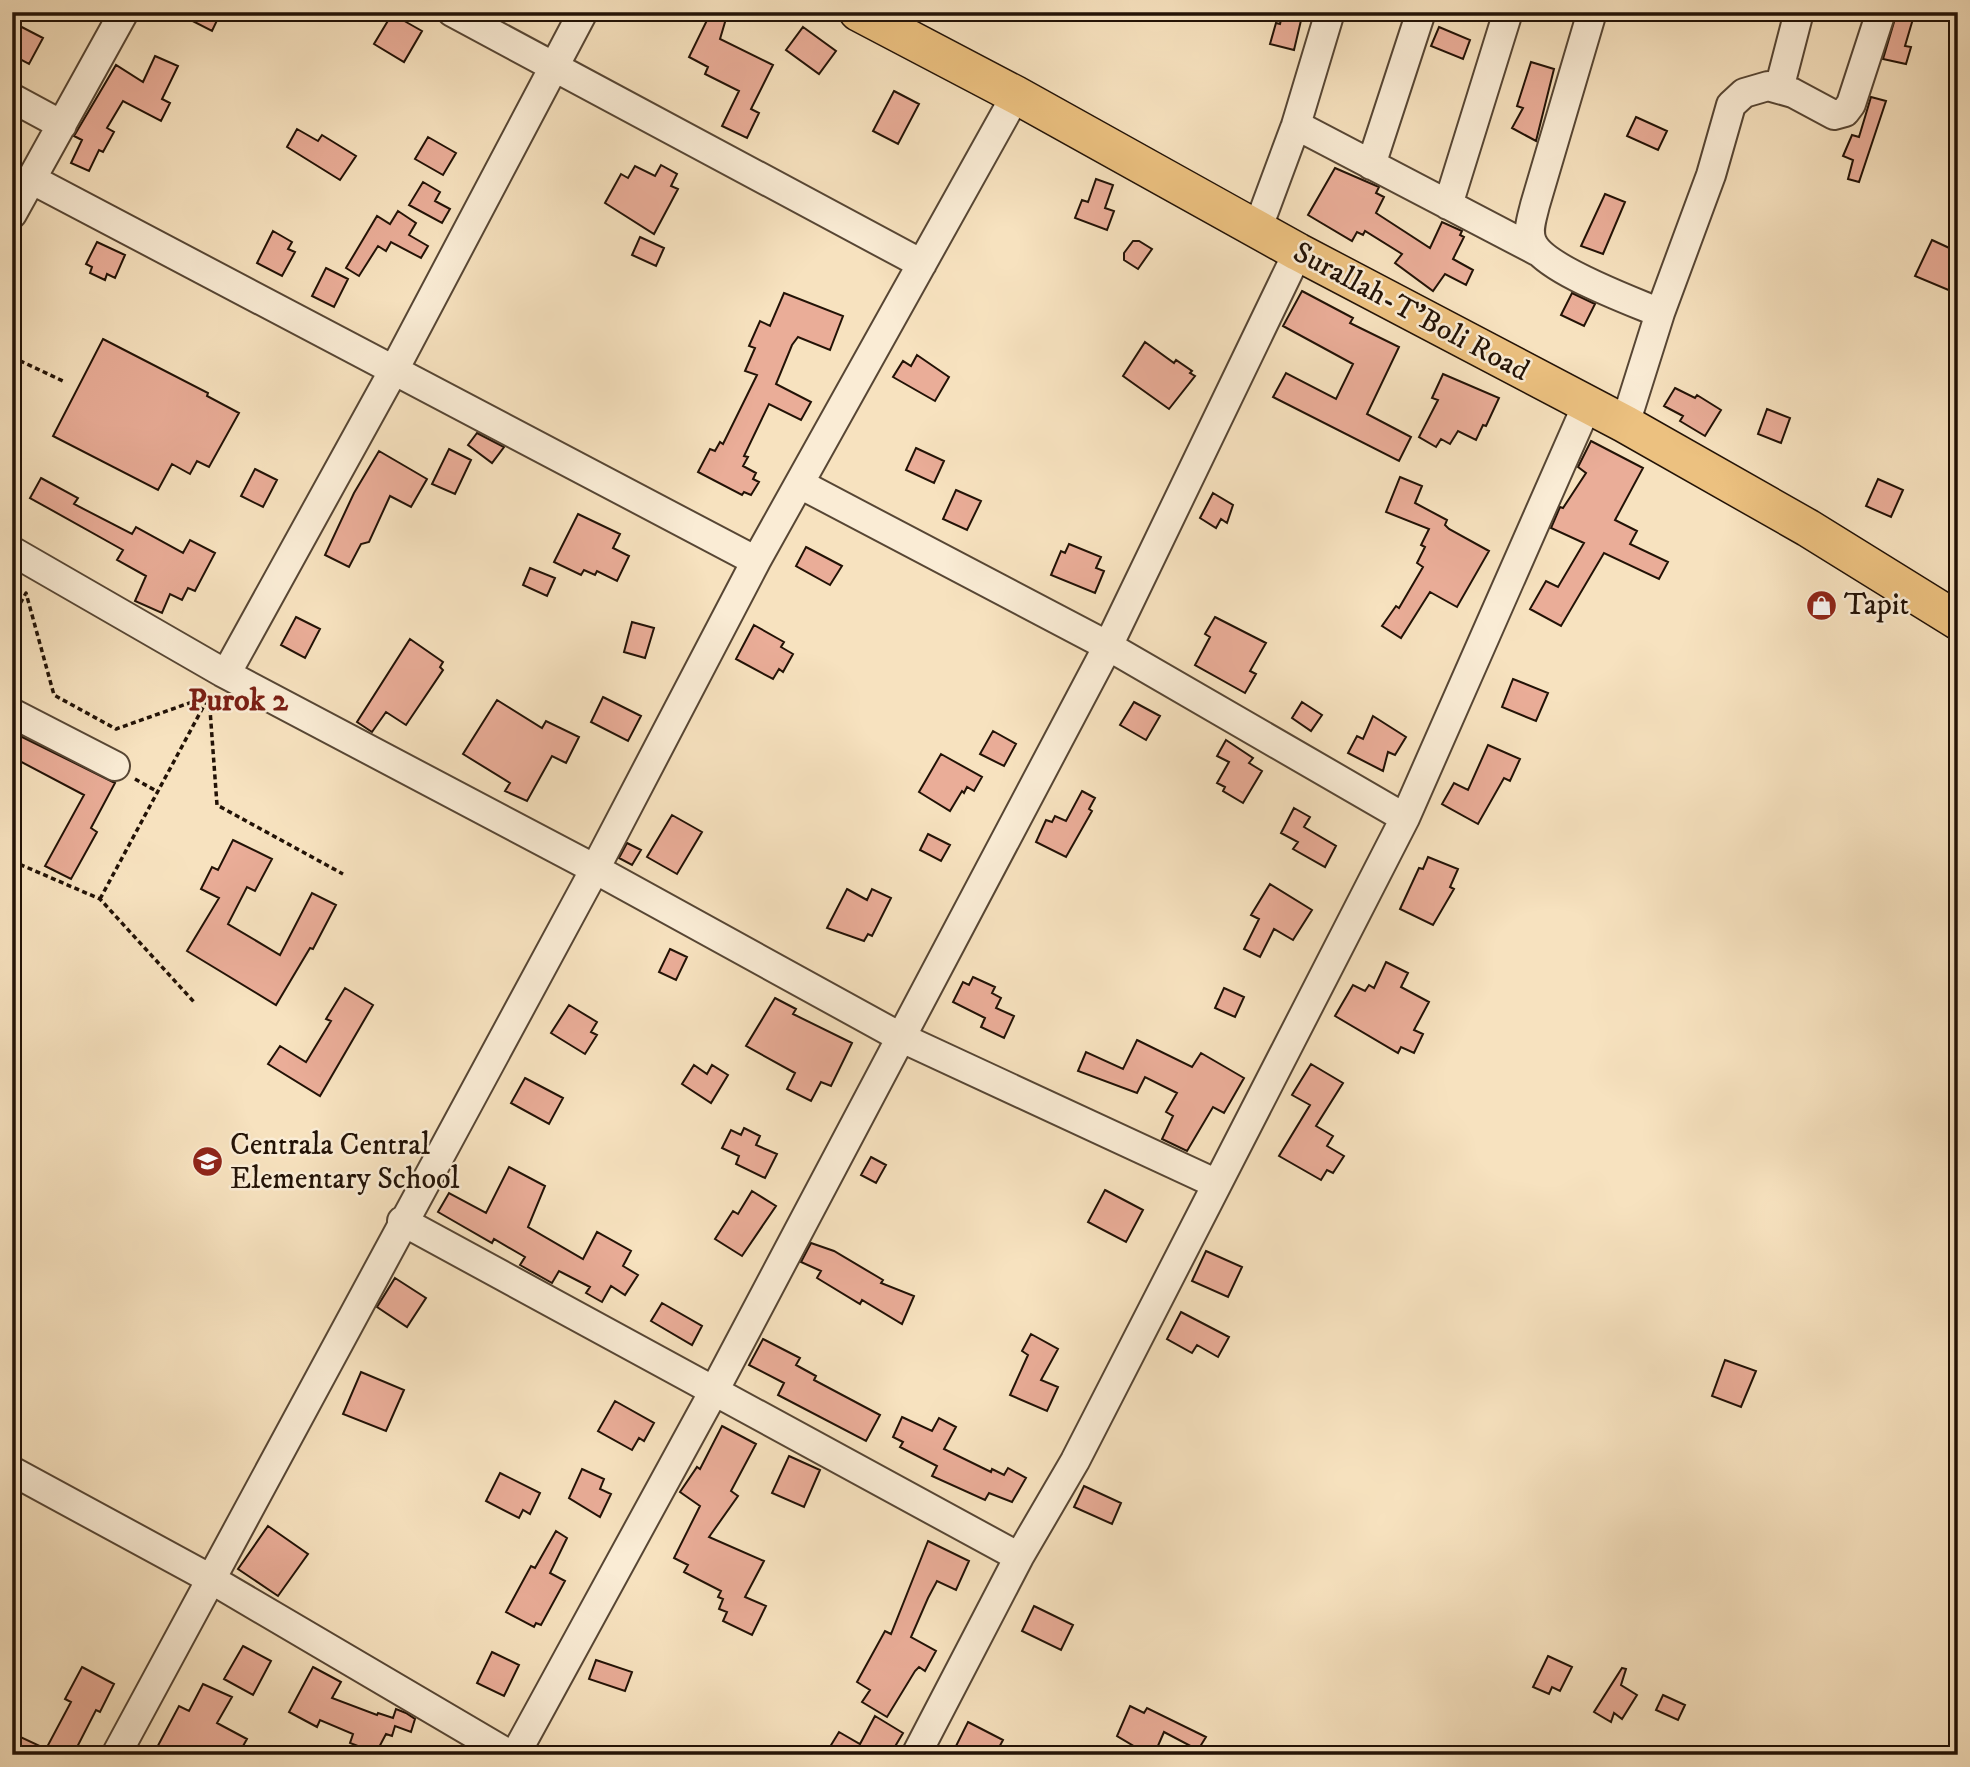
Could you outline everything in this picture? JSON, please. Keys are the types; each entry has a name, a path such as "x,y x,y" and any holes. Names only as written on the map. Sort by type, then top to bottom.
{"main road":[{"name":"Surallah-T'Boli Road","path":"858,12 1016,95 1256,230 1625,424 1808,528 1958,621"}],"street":[{"path":"12,214 124,12"},
{"path":"452,12 922,264"},
{"path":"218,685 396,368 583,12"},
{"path":"1256,230 1296,125 1330,12"},
{"path":"1371,164 1421,12"},
{"path":"1448,205 1508,12"},
{"path":"1537,251 1530,234 1530,226 1592,12"},
{"path":"1779,89 1799,12"},
{"path":"1625,424 1660,313 1711,175 1728,110 1753,89 1768,86 1834,115 1845,112 1868,59 1881,12"},
{"path":"116,1755 402,1221 595,869 756,561 1016,95"},
{"path":"12,98 62,125"},
{"path":"1296,125 1537,251 1576,277 1660,313"},
{"path":"31,178 396,368 756,561"},
{"path":"515,1755 902,1038 1108,646 1298,252"},
{"path":"916,1755 1019,1557 1075,1461 1405,818 1587,405"},
{"path":"800,484 1108,646 1405,818"},
{"path":"12,551 218,685 595,869 902,1038 1217,1184"},
{"path":"12,713 115,766"},
{"path":"402,1221 1019,1557"},
{"path":"12,1471 209,1578 510,1755"}],"path":[{"path":"12,356 65,382"},
{"path":"12,618 26,593 54,695 116,729 218,685"},
{"path":"218,685 218,805 342,874"},
{"path":"100,899 218,685"},
{"path":"12,861 100,899 194,1002"}],"building":[{"path":"175,12 221,12 212,31"},
{"path":"711,12 728,12 720,39 773,65 751,109 759,113 747,138 722,126 739,91 705,74 708,67 689,57"},
{"path":"1283,12 1303,12 1294,50 1270,44 1276,23 1280,24"},
{"path":"1897,12 1915,12 1905,46 1911,47 1906,64 1883,59"},
{"path":"392,14 422,31 404,62 374,44"},
{"path":"12,22 43,38 29,64 12,55"},
{"path":"803,27 836,51 819,74 786,50"},
{"path":"1439,27 1470,40 1463,59 1431,46"},
{"path":"155,56 178,66 162,99 170,103 161,121 123,101 107,128 114,132 103,152 99,150 89,171 71,163 82,140 74,136 116,65 143,82"},
{"path":"1531,62 1554,69 1536,141 1512,128 1523,108 1517,106"},
{"path":"894,91 919,104 898,144 873,131"},
{"path":"1871,97 1886,101 1859,182 1848,179 1853,160 1843,156 1852,135 1859,137"},
{"path":"1636,117 1667,131 1658,150 1627,136"},
{"path":"297,129 318,141 322,135 356,156 340,180 287,147"},
{"path":"428,137 456,153 443,175 415,159"},
{"path":"661,165 677,174 671,186 678,189 654,234 605,203 621,174 628,178 635,166 655,176"},
{"path":"1335,168 1379,187 1376,193 1384,197 1376,213 1430,248 1442,222 1462,231 1460,235 1464,237 1453,259 1473,270 1466,285 1445,274 1433,291 1395,263 1402,254 1365,231 1363,235 1357,232 1352,241 1308,215"},
{"path":"1096,179 1113,185 1105,208 1114,211 1107,230 1075,218 1082,200 1088,202"},
{"path":"423,182 440,192 435,201 450,209 442,223 409,205"},
{"path":"1605,194 1625,202 1603,254 1581,246"},
{"path":"398,211 416,223 409,235 428,246 421,258 391,242 386,251 378,246 359,276 346,268 377,216 390,224"},
{"path":"273,231 292,242 288,249 295,252 282,276 257,263"},
{"path":"640,237 664,248 656,266 632,255"},
{"path":"1932,240 1958,252 1958,294 1915,276"},
{"path":"1133,241 1139,241 1152,249 1138,269 1124,260 1124,253"},
{"path":"97,242 125,255 115,278 107,274 105,280 90,273 92,267 86,264"},
{"path":"326,268 348,279 334,307 312,296"},
{"path":"1302,291 1353,318 1350,323 1399,347 1367,414 1411,437 1399,461 1273,397 1286,373 1336,399 1353,364 1283,326"},
{"path":"784,293 843,316 830,350 798,337 792,345 776,384 811,402 801,420 769,404 744,456 748,457 743,466 756,473 753,479 759,482 751,495 744,492 742,495 698,472 710,449 715,451 720,442 723,444 757,375 745,371 755,348 749,346 760,321 770,326"},
{"path":"1572,293 1595,304 1584,326 1561,315"},
{"path":"103,339 208,393 207,396 239,413 209,467 197,461 190,474 172,464 158,490 53,436"},
{"path":"1145,342 1174,363 1176,360 1195,376 1169,409 1123,376"},
{"path":"917,355 949,377 935,401 893,377 903,361 911,366"},
{"path":"1443,374 1499,398 1476,440 1458,431 1450,444 1441,439 1436,447 1419,437 1438,400 1432,398"},
{"path":"1675,388 1695,398 1697,395 1721,410 1705,436 1680,421 1683,416 1664,406"},
{"path":"1767,409 1790,418 1781,443 1758,434"},
{"path":"477,433 504,447 492,463 468,445"},
{"path":"1591,441 1643,468 1615,520 1637,531 1630,544 1668,562 1659,579 1604,553 1561,626 1530,609 1546,581 1558,587 1584,543 1551,528 1560,507 1563,508 1586,473 1578,467"},
{"path":"916,448 944,461 934,483 906,470"},
{"path":"449,449 471,460 455,494 432,484"},
{"path":"379,451 427,479 411,507 390,496 369,542 361,544 349,567 325,555 354,493"},
{"path":"255,469 277,480 263,507 241,496"},
{"path":"1400,477 1422,486 1415,503 1447,520 1445,525 1449,529 1489,551 1457,607 1430,592 1401,638 1382,626 1396,606 1399,608 1423,567 1417,563 1425,547 1421,545 1429,529 1386,512"},
{"path":"41,478 78,498 74,504 132,534 136,527 183,553 190,540 215,553 195,591 188,588 182,600 170,594 162,613 135,601 146,576 117,560 123,550 30,498"},
{"path":"1878,479 1903,490 1891,517 1866,506"},
{"path":"956,490 981,501 967,530 943,519"},
{"path":"1213,493 1233,505 1227,523 1221,519 1216,528 1200,518"},
{"path":"578,514 620,534 613,548 629,556 617,581 597,571 595,575 584,570 581,575 554,562"},
{"path":"1069,544 1101,557 1096,568 1104,571 1095,593 1051,575 1061,551 1065,553"},
{"path":"806,547 842,566 830,585 796,566"},
{"path":"530,568 555,578 547,596 523,585"},
{"path":"296,617 320,629 305,658 281,645"},
{"path":"1215,617 1266,643 1250,671 1256,674 1245,693 1195,665 1210,637 1205,634"},
{"path":"632,622 654,628 645,658 624,652"},
{"path":"754,625 784,642 781,647 793,654 783,672 779,669 773,679 736,659"},
{"path":"410,639 443,662 440,667 443,670 406,725 386,712 372,732 357,722"},
{"path":"1513,679 1548,693 1536,721 1502,707"},
{"path":"603,697 641,716 628,741 591,722"},
{"path":"497,700 542,728 546,721 579,737 566,763 552,756 527,801 505,791 510,783 463,754"},
{"path":"1134,702 1160,716 1146,740 1120,725"},
{"path":"1302,702 1322,715 1311,731 1292,718"},
{"path":"1373,716 1406,737 1395,755 1388,752 1383,771 1348,753 1357,736 1363,739"},
{"path":"993,731 1016,744 1004,766 980,754"},
{"path":"12,732 115,783 91,828 97,832 71,879 45,866 84,795 12,757"},
{"path":"1226,740 1253,758 1249,763 1262,771 1243,803 1223,791 1225,787 1217,783 1229,762 1217,756"},
{"path":"1488,745 1520,759 1510,781 1504,778 1478,824 1442,804 1454,783 1468,790"},
{"path":"941,754 982,777 974,791 967,787 964,793 962,791 950,811 919,792"},
{"path":"1082,791 1095,798 1089,809 1092,811 1066,857 1036,842 1046,820 1052,822 1055,816 1066,821"},
{"path":"1294,808 1310,817 1304,827 1336,846 1325,867 1293,849 1298,842 1281,833"},
{"path":"672,815 702,832 677,874 647,857"},
{"path":"928,834 950,845 941,861 920,850"},
{"path":"233,840 272,859 255,891 247,887 228,924 280,955 312,893 336,905 313,949 310,948 276,1005 187,951 219,898 201,889 212,867 218,870"},
{"path":"627,843 641,850 632,865 619,858"},
{"path":"1428,857 1458,869 1450,887 1454,889 1433,925 1400,909 1419,868 1423,869"},
{"path":"1270,884 1312,910 1293,940 1274,929 1260,957 1244,949 1259,919 1251,915"},
{"path":"847,889 867,900 872,889 891,898 872,936 868,934 864,941 827,928"},
{"path":"670,949 687,957 676,980 659,972"},
{"path":"1386,962 1408,973 1401,987 1429,1002 1414,1030 1423,1034 1414,1053 1401,1047 1398,1053 1335,1016 1353,985 1365,991 1369,985 1374,988"},
{"path":"973,977 995,987 992,993 1001,998 996,1008 1014,1016 1004,1038 981,1027 985,1018 953,1002 963,982 969,985"},
{"path":"345,988 373,1005 320,1096 268,1064 280,1046 306,1062 331,1021 326,1019"},
{"path":"1224,988 1244,997 1235,1017 1215,1008"},
{"path":"775,998 796,1009 793,1014 852,1043 831,1086 821,1082 811,1101 787,1089 795,1073 746,1046"},
{"path":"569,1005 597,1022 591,1032 597,1035 585,1054 551,1033"},
{"path":"1137,1040 1192,1067 1201,1053 1244,1078 1224,1113 1213,1107 1187,1151 1162,1139 1173,1116 1166,1112 1177,1093 1145,1077 1137,1093 1078,1071 1086,1052 1123,1069"},
{"path":"1311,1064 1343,1083 1316,1126 1333,1136 1327,1146 1344,1156 1333,1173 1327,1170 1321,1180 1279,1156 1310,1105 1292,1095"},
{"path":"694,1065 707,1074 712,1065 728,1075 711,1103 682,1084"},
{"path":"525,1078 563,1098 549,1124 511,1103"},
{"path":"744,1128 760,1136 756,1145 777,1154 765,1178 736,1164 739,1156 722,1148 731,1130 741,1135"},
{"path":"871,1157 886,1165 876,1183 861,1175"},
{"path":"509,1167 545,1186 528,1227 583,1259 597,1232 631,1251 623,1266 638,1275 625,1295 611,1286 602,1302 586,1293 590,1287 559,1271 552,1283 520,1265 525,1257 494,1239 492,1243 438,1212 449,1193 486,1213"},
{"path":"1105,1190 1143,1210 1126,1242 1088,1222"},
{"path":"752,1191 776,1206 742,1256 715,1239 733,1211 738,1214"},
{"path":"811,1243 834,1251 883,1280 881,1283 914,1296 902,1324 862,1300 860,1304 817,1278 821,1271 801,1262"},
{"path":"1206,1251 1242,1267 1228,1297 1192,1281"},
{"path":"395,1278 426,1298 407,1327 377,1307"},
{"path":"662,1303 702,1326 692,1345 651,1321"},
{"path":"1181,1312 1229,1337 1218,1357 1197,1345 1192,1353 1167,1339"},
{"path":"1031,1334 1058,1349 1041,1380 1058,1387 1047,1411 1010,1395 1028,1355 1022,1351"},
{"path":"763,1339 800,1358 796,1365 816,1376 814,1380 880,1415 866,1441 778,1395 784,1383 749,1365"},
{"path":"1725,1360 1756,1371 1741,1407 1712,1396"},
{"path":"361,1372 404,1390 386,1431 343,1414"},
{"path":"615,1401 654,1423 644,1441 639,1438 632,1450 598,1431"},
{"path":"902,1417 932,1431 939,1418 956,1427 944,1449 991,1472 992,1469 1004,1475 1008,1468 1026,1478 1012,1502 989,1493 985,1500 932,1476 937,1466 900,1447 903,1442 893,1437"},
{"path":"722,1426 756,1444 731,1491 738,1496 709,1537 764,1561 745,1597 766,1606 752,1635 723,1621 727,1612 719,1609 723,1599 718,1597 721,1591 684,1572 688,1565 674,1558 700,1506 680,1492 697,1467 700,1469"},
{"path":"789,1456 820,1470 804,1507 772,1493"},
{"path":"582,1469 604,1479 600,1489 611,1494 600,1517 569,1498"},
{"path":"500,1473 540,1493 530,1514 523,1510 519,1518 486,1501"},
{"path":"1084,1486 1121,1503 1112,1524 1074,1507"},
{"path":"268,1526 308,1554 278,1596 238,1569"},
{"path":"556,1531 567,1538 550,1573 565,1581 541,1625 536,1623 534,1627 506,1612 531,1566 535,1568"},
{"path":"928,1541 969,1561 956,1590 937,1581 928,1598 911,1637 936,1651 925,1671 919,1667 915,1671 887,1717 862,1702 870,1690 857,1682 885,1631 891,1634"},
{"path":"1034,1606 1073,1625 1061,1650 1022,1631"},
{"path":"243,1646 271,1661 253,1695 224,1679"},
{"path":"492,1652 519,1665 504,1696 477,1683"},
{"path":"1548,1656 1572,1667 1560,1691 1552,1687 1549,1694 1533,1687"},
{"path":"596,1660 632,1672 625,1691 589,1679"},
{"path":"82,1667 114,1684 100,1712 96,1710 73,1755 12,1755 12,1733 46,1749 71,1702 65,1699"},
{"path":"313,1667 341,1682 332,1698 377,1715 378,1713 393,1718 396,1709 406,1713 415,1719 411,1732 395,1726 392,1736 386,1734 376,1753 350,1743 353,1734 320,1720 317,1727 289,1712"},
{"path":"1622,1668 1626,1669 1621,1685 1637,1695 1622,1719 1614,1713 1611,1722 1594,1712"},
{"path":"203,1684 232,1697 217,1723 247,1739 238,1755 153,1755 179,1706 189,1711"},
{"path":"1663,1695 1685,1705 1678,1720 1656,1710"},
{"path":"1130,1706 1144,1713 1147,1708 1206,1737 1198,1750 1164,1732 1154,1755 1149,1755 1117,1736"},
{"path":"875,1716 903,1733 890,1755 825,1755 839,1732 860,1744"},
{"path":"968,1722 1003,1740 995,1755 968,1755 955,1748"}],"place":[{"name":"Tapit","path":"1821,605"},
{"name":"Centrala Central Elementary School","path":"207,1162"}],"district":[{"name":"Purok 2","path":"238,701"}]}
